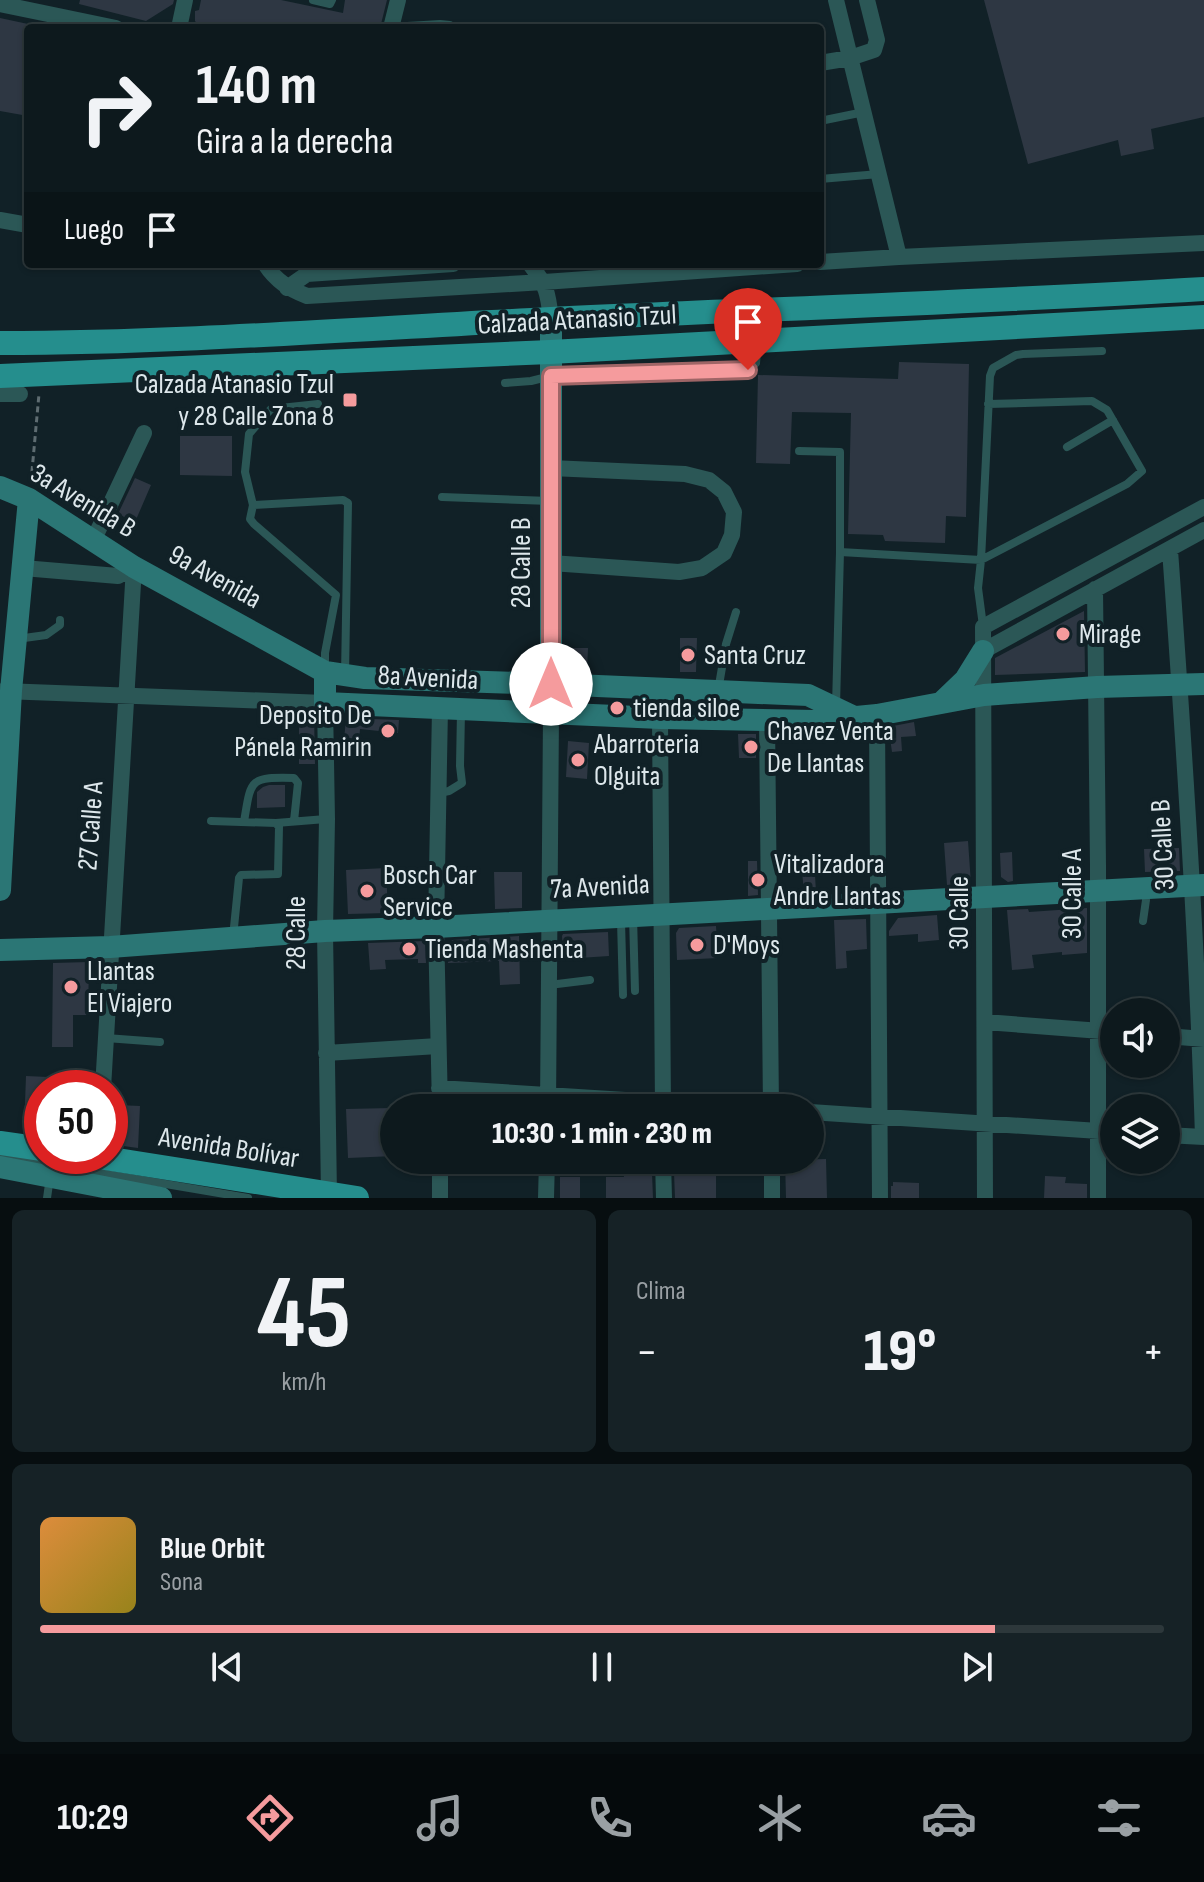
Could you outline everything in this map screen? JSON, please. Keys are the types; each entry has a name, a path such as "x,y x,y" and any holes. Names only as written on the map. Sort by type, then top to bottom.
{"main road":[{"name":"Calzada Atanasio Tzul","path":"0,343 259,335 1204,289"},
{"name":"Calzada Atanasio Tzul","path":"0,376 550,364 758,341 1204,317"},
{"name":"28 Calle B","path":"551,319 551,713"},
{"name":"3a Avenida B","path":"0,487 29,499 134,567"},
{"path":"0,890 6,691 16,640 29,499"},
{"name":"9a Avenida","path":"134,567 335,674"},
{"path":"940,704 965,680 983,651"},
{"name":"8a Avenida","path":"335,674 365,678 808,695 841,714"},
{"name":"28 Calle","path":"325,703 335,674"},
{"name":"8a Avenida","path":"325,703 660,718 815,721 841,714 877,715 984,695 1204,684"},
{"name":"7a Avenida","path":"0,950 110,947 325,931 1197,885"},
{"path":"3,1154 24,1151"},
{"path":"3,1154 49,1187 161,1198"},
{"name":"Avenida Bolívar","path":"128,1161 357,1198"}],"street":[{"path":"180,24 185,0"},
{"path":"392,24 398,0"},
{"path":"836,0 899,257"},
{"path":"824,62 874,50 877,40 867,0"},
{"path":"0,4 97,24"},
{"path":"0,220 24,224"},
{"path":"824,262 1204,243"},
{"path":"268,268 287,288 307,296 741,268"},
{"path":"287,288 307,274 395,268"},
{"name":"28 Calle B","path":"533,268 544,282 549,296 551,319"},
{"path":"0,394 20,394"},
{"path":"93,541 144,433"},
{"path":"551,468 685,474 709,480 724,492 734,512 732,535 724,553 702,568 679,572 551,563"},
{"path":"983,627 1204,507"},
{"path":"983,651 1204,530"},
{"name":"30 Calle B","path":"1170,550 1197,885 1203,1137"},
{"name":"9a Avenida","path":"23,568 118,576 134,567"},
{"name":"27 Calle A","path":"104,1070 134,567"},
{"name":"30 Calle A","path":"1095,589 1098,891 1104,998"},
{"name":"30 Calle","path":"983,627 985,1198"},
{"name":"8a Avenida","path":"6,691 325,703"},
{"name":"28 Calle","path":"325,703 329,1195"},
{"path":"439,1094 436,927 438,794 450,709"},
{"name":"28 Calle B","path":"548,1094 551,713"},
{"path":"877,715 880,1198"},
{"path":"660,718 663,1094"},
{"path":"767,720 771,1094"},
{"path":"985,1022 1100,1032"},
{"path":"1180,1037 1202,1039"},
{"path":"326,1053 438,1046"},
{"path":"439,1088 486,1094"},
{"path":"824,1113 1100,1131"},
{"path":"1180,1136 1203,1137"},
{"path":"440,1174 440,1198"},
{"path":"546,1198 547,1174"},
{"path":"663,1174 664,1198"},
{"path":"772,1174 772,1198"},
{"name":"30 Calle A","path":"1098,1198 1101,1174"}],"lane":[{"path":"313,0 330,4 332,0"},
{"path":"824,120 864,112"},
{"path":"824,179 879,174"},
{"path":"983,627 978,588 988,404 993,368 1016,355 1102,351"},
{"path":"505,383 531,381 550,364"},
{"path":"840,552 981,560 1127,484 1142,471 1107,410 1092,401 988,404"},
{"path":"318,404 271,409 249,434 245,472 253,505 250,519 336,595 325,653 335,674"},
{"path":"1067,447 1113,420"},
{"path":"799,451 840,452 841,714"},
{"path":"442,497 551,501"},
{"path":"253,505 343,500 348,503 345,647 335,674"},
{"path":"718,691 726,644 736,612"},
{"path":"16,640 46,635 60,625 60,620"},
{"path":"326,647 345,647"},
{"path":"438,794 462,783 450,709"},
{"path":"244,822 251,787 262,778 294,778 298,783 294,821"},
{"path":"211,821 276,823 327,819"},
{"path":"233,938 241,875 278,874 279,827 276,823"},
{"path":"1143,921 1145,889"},
{"path":"627,916 635,991"},
{"path":"623,995 627,916"},
{"path":"549,985 590,980"},
{"path":"105,1038 160,1042"},
{"path":"0,1156 3,1154 248,1198"}],"path":[{"path":"29,499 38,400"}],"building":[{"path":"80,0 174,0 173,4 146,21 79,4"},
{"path":"201,0 281,0 343,13 345,0 387,0 381,24 198,24 195,11 199,10"},
{"path":"984,0 1204,0 1204,117 1151,129 1154,149 1121,156 1118,140 1028,164"},
{"path":"0,18 28,24 24,24 24,115 0,111"},
{"path":"899,362 969,364 966,517 946,516 945,543 885,541 883,535 848,534 851,413 792,412 790,464 756,463 758,375 898,379"},
{"path":"180,436 232,436 232,476 180,475"},
{"path":"135,478 151,485 135,522 118,514"},
{"name":"Mirage","path":"1084,611 1085,672 995,675 995,658"},
{"name":"Santa Cruz","path":"680,638 697,638 696,672 680,672"},
{"path":"571,648 588,648 587,672 570,668"},
{"path":"299,713 314,714 315,764 299,764"},
{"name":"Deposito De Pánela Ramirin","path":"346,718 399,720 398,733 360,729 358,754 343,752"},
{"path":"914,722 916,736 901,737 902,751 892,752 889,731 893,726"},
{"path":"738,734 756,734 756,758 739,758"},
{"name":"Abarroteria Olguita","path":"568,741 589,743 587,779 566,777"},
{"path":"269,785 285,785 285,807 257,808 257,792"},
{"path":"968,841 971,884 947,885 944,843"},
{"path":"1179,848 1180,871 1145,872 1144,849"},
{"path":"1012,852 1013,881 1008,882 1001,877 1000,853"},
{"path":"814,859 816,892 804,893 801,860"},
{"path":"748,861 757,861 758,895 748,896"},
{"name":"Bosch Car Service","path":"386,868 388,913 348,914 346,870"},
{"path":"494,872 522,872 522,908 495,909"},
{"path":"1087,908 1087,953 1032,955 1034,968 1012,970 1007,910 1028,909 1029,912"},
{"path":"937,915 939,940 918,942 918,934 889,936 898,918"},
{"path":"866,919 867,949 846,951 847,968 836,969 834,920"},
{"name":"D'Moys","path":"716,926 718,958 677,960 676,933 679,928"},
{"path":"608,932 609,956 564,959 563,934"},
{"path":"519,936 520,984 500,985 499,961 448,963 452,940"},
{"path":"425,941 426,963 418,963 418,959 385,960 386,969 370,970 368,943"},
{"name":"Llantas El Viajero","path":"89,962 88,1015 73,1015 73,1047 52,1047 53,963"},
{"path":"128,1105 140,1106 138,1148 128,1147"},
{"path":"380,1108 380,1157 348,1158 346,1109"},
{"path":"824,1159 827,1198 786,1198 785,1174 824,1174"},
{"path":"623,1174 652,1174 653,1198 606,1198 606,1177 624,1177"},
{"path":"674,1174 716,1174 716,1198 675,1198"},
{"path":"1045,1176 1066,1177 1065,1183 1087,1184 1087,1198 1044,1198"},
{"path":"560,1177 580,1177 580,1198 560,1198"},
{"path":"893,1182 919,1183 919,1198 891,1198"}],"place":[{"name":"Calzada Atanasio Tzul y 28 Calle Zona 8","path":"350,400"},
{"name":"Mirage","path":"1063,634"},
{"name":"Santa Cruz","path":"688,655"},
{"name":"tienda siloe","path":"617,708"},
{"name":"Deposito De Pánela Ramirin","path":"388,731"},
{"name":"Chavez Venta De Llantas","path":"751,747"},
{"name":"Abarroteria Olguita","path":"578,760"},
{"name":"Vitalizadora Andre Llantas","path":"758,880"},
{"name":"Bosch Car Service","path":"367,891"},
{"name":"D'Moys","path":"697,945"},
{"name":"Tienda Mashenta","path":"409,949"},
{"name":"Llantas El Viajero","path":"71,987"}],"route":[{"path":"551,684 551,376 748,370"}]}
